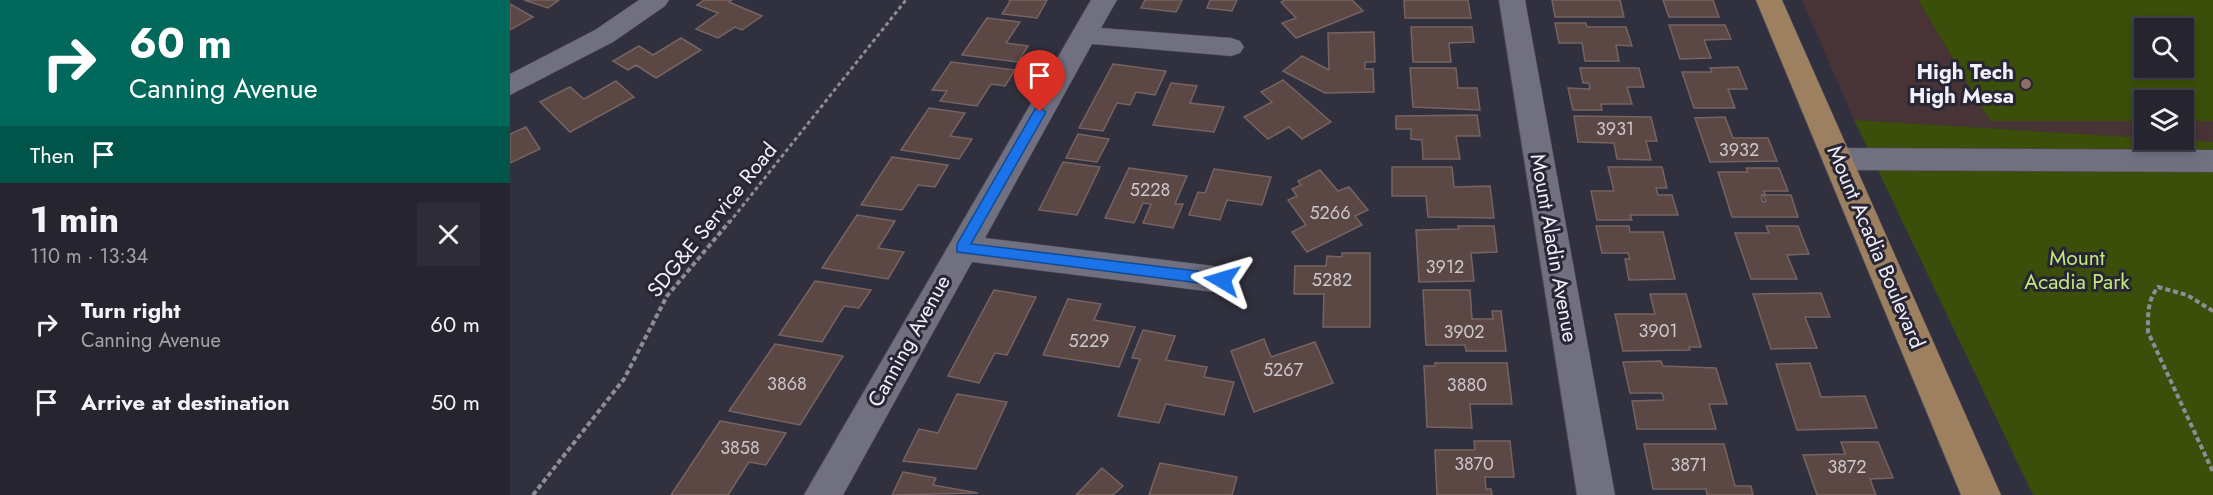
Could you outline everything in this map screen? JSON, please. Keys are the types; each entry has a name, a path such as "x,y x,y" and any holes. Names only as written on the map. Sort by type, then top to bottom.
{"main road":[{"name":"Mount Acadia Boulevard","path":"1769,0 1981,495"}],"street":[{"path":"510,86 604,36 656,0"},
{"name":"Canning Avenue","path":"823,495 1104,0"},
{"name":"Mount Aladin Avenue","path":"1512,0 1596,495"},
{"path":"1084,34 1231,47"},
{"path":"1839,159 2213,161"},
{"path":"962,248 1222,280"}],"path":[{"name":"SDG&E Service Road","path":"533,495 624,379 667,296 720,234 906,0"},
{"path":"2213,312 2187,295 2170,288 2158,287 2150,295 2148,332 2213,472"}],"shaded area":[{"name":"High Tech High Mesa","path":"1802,0 2213,0 2213,142 2194,141 2194,90 2134,90 2134,137 1854,120"}],"green space":[{"path":"1918,0 2213,0 2213,121 2194,121 2194,90 2134,90 2134,121 1990,121"},
{"name":"Mount Acadia Park","path":"1854,120 2134,137 2134,150 2194,150 2194,141 2213,142 2213,495 2033,495"}],"building":[{"path":"524,0 559,0 548,8"},
{"path":"704,0 732,0 729,2 762,16 742,30 735,27 718,38 696,29 718,13 697,5"},
{"path":"1011,0 1047,0 1037,18 1002,14"},
{"path":"1145,0 1182,0 1176,12 1141,8"},
{"path":"1210,0 1237,0 1232,11 1207,8"},
{"path":"1285,0 1352,0 1363,11 1296,38 1282,23 1296,18 1281,2"},
{"path":"1404,0 1468,0 1471,18 1405,18"},
{"path":"1552,0 1620,0 1624,17 1555,17"},
{"path":"1663,0 1713,0 1719,17 1669,17"},
{"path":"510,4 533,17 510,30"},
{"path":"987,18 1020,22 1006,43 1028,46 1018,62 962,55"},
{"path":"1555,23 1586,23 1587,27 1626,27 1632,46 1616,45 1619,61 1585,61 1582,43 1559,43"},
{"path":"1669,25 1725,25 1731,39 1704,40 1711,58 1680,59"},
{"path":"1411,27 1472,27 1474,42 1449,43 1451,62 1413,62"},
{"path":"1374,32 1375,62 1365,62 1365,69 1373,69 1374,92 1325,93 1283,71 1302,56 1329,70 1328,33"},
{"path":"681,38 701,50 656,78 636,65 628,70 613,61 639,46 653,55"},
{"path":"951,62 1015,70 1005,86 991,84 977,106 940,101 947,91 932,90"},
{"path":"1113,64 1166,71 1155,95 1136,92 1130,105 1117,103 1103,131 1079,128"},
{"path":"1738,67 1747,89 1728,89 1735,108 1694,108 1682,72 1712,72 1710,68"},
{"path":"1410,68 1456,68 1458,88 1477,88 1480,110 1413,107"},
{"path":"1580,68 1639,68 1644,87 1627,87 1632,104 1601,104 1602,110 1573,110 1568,88 1590,89 1589,83 1583,83"},
{"path":"1283,80 1331,122 1302,139 1289,127 1268,139 1244,117 1272,102 1261,92"},
{"path":"616,81 634,97 570,132 540,102 570,87 584,99"},
{"path":"1171,83 1197,86 1190,103 1224,107 1214,132 1153,125"},
{"path":"929,108 965,113 950,136 972,139 959,159 901,150"},
{"path":"1477,115 1480,136 1456,136 1460,159 1423,159 1422,140 1411,139 1411,129 1396,129 1396,116"},
{"path":"1574,116 1651,117 1657,141 1646,141 1651,160 1617,159 1614,143 1578,142"},
{"path":"1725,117 1733,138 1768,138 1777,161 1710,162 1695,118"},
{"path":"526,127 540,149 510,163 510,134"},
{"path":"1078,134 1109,139 1097,162 1066,158"},
{"path":"892,157 948,165 935,187 918,185 902,210 861,205"},
{"path":"1063,162 1100,167 1077,215 1039,210"},
{"path":"1392,167 1452,167 1454,187 1490,186 1494,218 1428,217 1426,196 1392,196"},
{"path":"1608,167 1662,167 1667,188 1656,188 1658,195 1672,195 1678,215 1630,215 1632,220 1597,220 1591,191 1614,191"},
{"path":"1129,168 1187,176 1175,204 1183,204 1173,228 1143,223 1151,204 1143,203 1134,223 1105,218"},
{"path":"1746,168 1779,168 1788,191 1764,191 1763,195 1791,195 1798,217 1732,217 1718,172 1748,172"},
{"path":"1214,169 1271,177 1262,205 1227,200 1220,220 1189,215 1198,192 1205,193"},
{"path":"1320,170 1338,191 1349,187 1368,210 1355,216 1362,225 1307,252 1292,232 1306,225 1288,200 1297,196 1292,189 1301,185 1298,181"},
{"path":"857,215 895,221 878,248 904,252 888,279 822,268"},
{"path":"1458,226 1494,226 1497,252 1471,253 1474,281 1419,282 1416,230 1459,229"},
{"path":"1596,226 1629,226 1630,232 1663,232 1675,279 1629,280 1625,259 1630,259 1628,253 1602,253"},
{"path":"1766,226 1798,226 1809,254 1787,255 1797,279 1751,279 1735,233 1769,233"},
{"path":"1342,253 1370,253 1370,327 1323,327 1324,294 1294,294 1295,266 1326,266 1327,256 1342,257"},
{"path":"815,281 871,290 859,308 844,306 822,342 779,335"},
{"path":"994,290 1036,297 1007,355 995,353 979,383 948,376"},
{"path":"1423,290 1470,290 1472,319 1493,319 1492,311 1501,311 1506,351 1466,351 1465,345 1426,345"},
{"path":"1821,293 1830,317 1805,317 1817,348 1771,349 1753,294"},
{"path":"1650,294 1686,294 1701,347 1689,347 1690,350 1623,351 1615,314 1655,314"},
{"path":"1068,299 1101,304 1094,320 1135,327 1119,367 1043,355"},
{"path":"1143,330 1175,336 1166,360 1207,367 1204,377 1234,382 1224,415 1166,404 1159,423 1118,416 1140,359 1132,358"},
{"path":"1264,339 1271,357 1315,342 1333,383 1254,412 1231,351"},
{"path":"775,344 843,356 800,425 729,411"},
{"path":"1661,361 1663,366 1716,368 1727,404 1709,404 1716,429 1637,429 1632,401 1664,400 1662,393 1630,393 1623,362"},
{"path":"1435,363 1507,363 1512,404 1470,404 1472,428 1427,427 1424,366 1435,366"},
{"path":"1810,363 1821,397 1865,396 1877,428 1797,430 1776,364"},
{"path":"957,394 1007,402 976,469 903,461 919,429 938,433"},
{"path":"720,421 786,433 766,465 749,462 728,495 671,495"},
{"path":"1474,441 1510,441 1514,477 1485,477 1486,489 1491,489 1492,495 1437,495 1435,450 1475,450"},
{"path":"1841,442 1878,442 1893,478 1870,479 1876,495 1817,495 1803,455 1845,454"},
{"path":"1644,444 1724,444 1735,486 1751,486 1753,495 1707,495 1706,489 1653,489"},
{"path":"1160,463 1237,477 1232,495 1149,495"},
{"path":"1102,468 1123,486 1113,495 1076,495"},
{"path":"903,472 936,478 933,485 978,493 892,495"}],"place":[{"name":"High Tech High Mesa","path":"2026,84"}],"route":[{"path":"1040,112 962,248 1222,280"}]}
